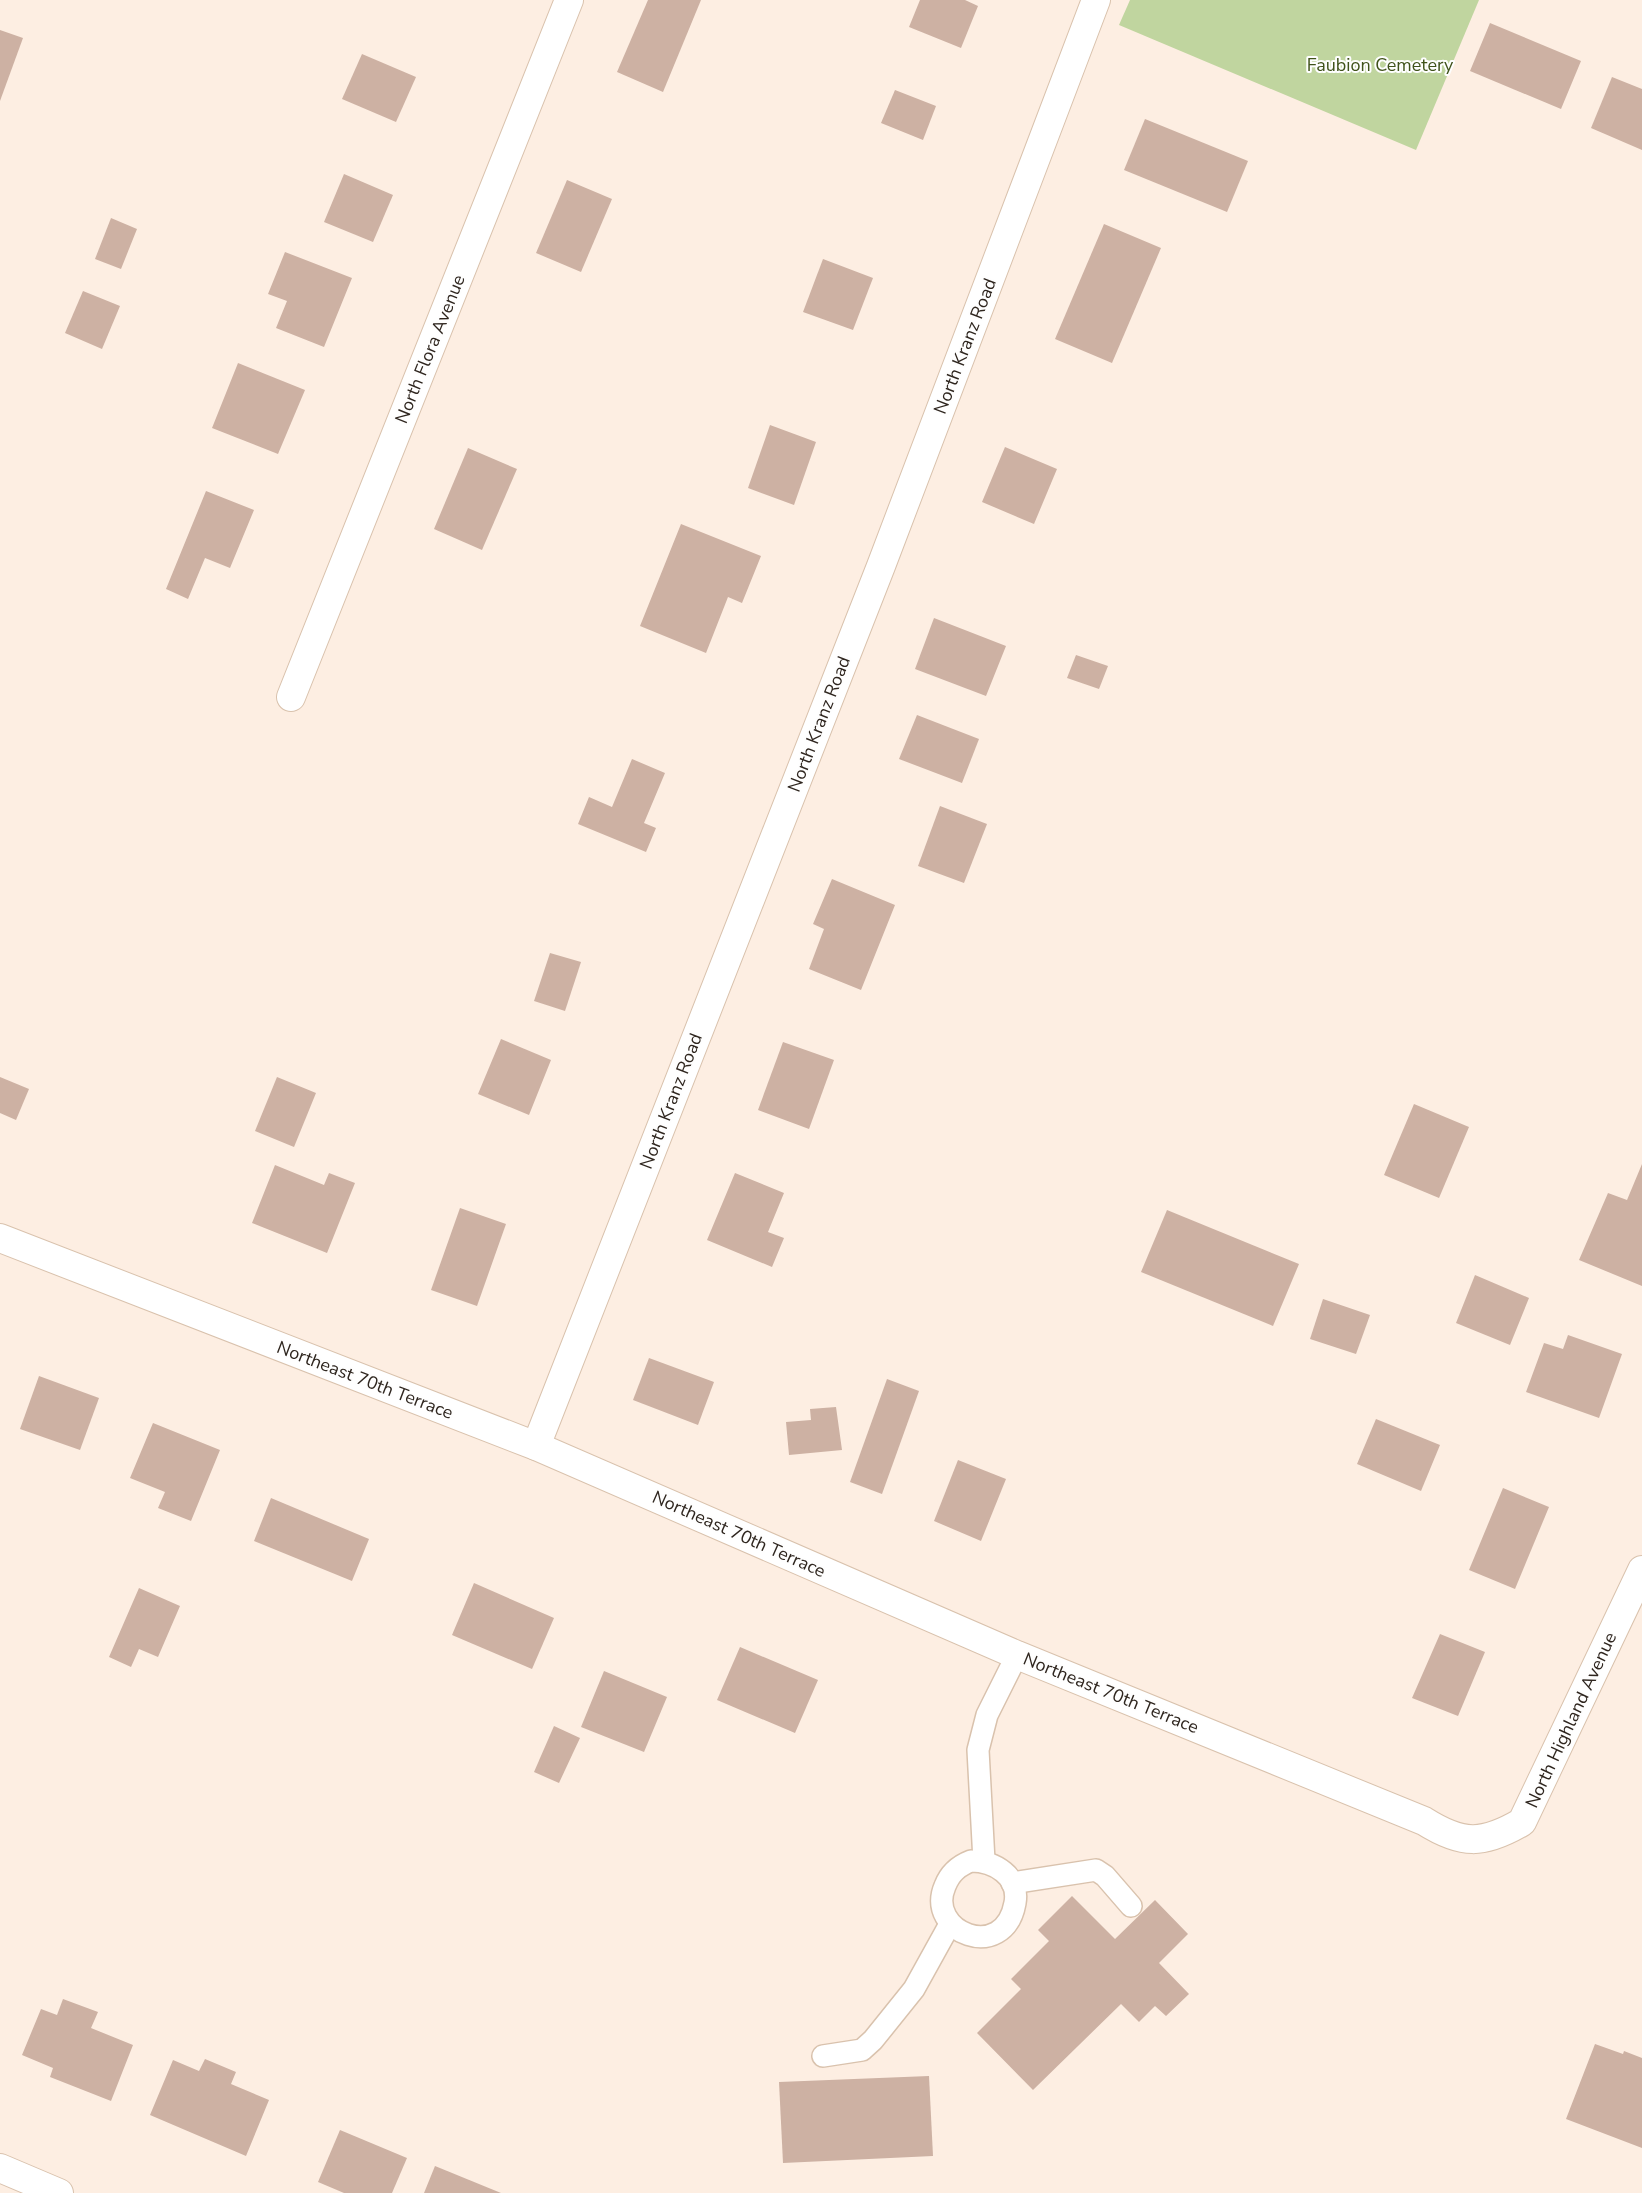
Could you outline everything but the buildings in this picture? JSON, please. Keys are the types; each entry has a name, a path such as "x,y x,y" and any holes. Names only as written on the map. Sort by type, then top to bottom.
{"street":[{"name":"North Flora Avenue","path":"291,697 569,0"},
{"name":"North Kranz Road","path":"536,1446 881,566 1096,0"},
{"name":"Northeast 70th Terrace","path":"0,1238 536,1446 1017,1655 1424,1821 1446,1835 1472,1840"},
{"name":"North Highland Avenue","path":"1472,1840 1499,1836 1522,1822 1642,1570"},
{"path":"0,2168 59,2193"}],"lane":[{"path":"984,1861 978,1750 987,1715 1017,1655"},
{"path":"972,1861 984,1861 996,1866 1006,1874 1012,1883 1016,1899 1013,1912 1006,1926 994,1935 980,1938 965,1934 950,1924 943,1910 942,1893 949,1876 959,1866 972,1861"},
{"path":"1012,1883 1096,1870 1105,1876 1131,1906"},
{"path":"822,2056 862,2050 873,2040 914,1989 950,1924"}],"green space":[{"name":"Faubion Cemetery","path":"1130,0 1479,0 1416,150 1119,25"}]}
